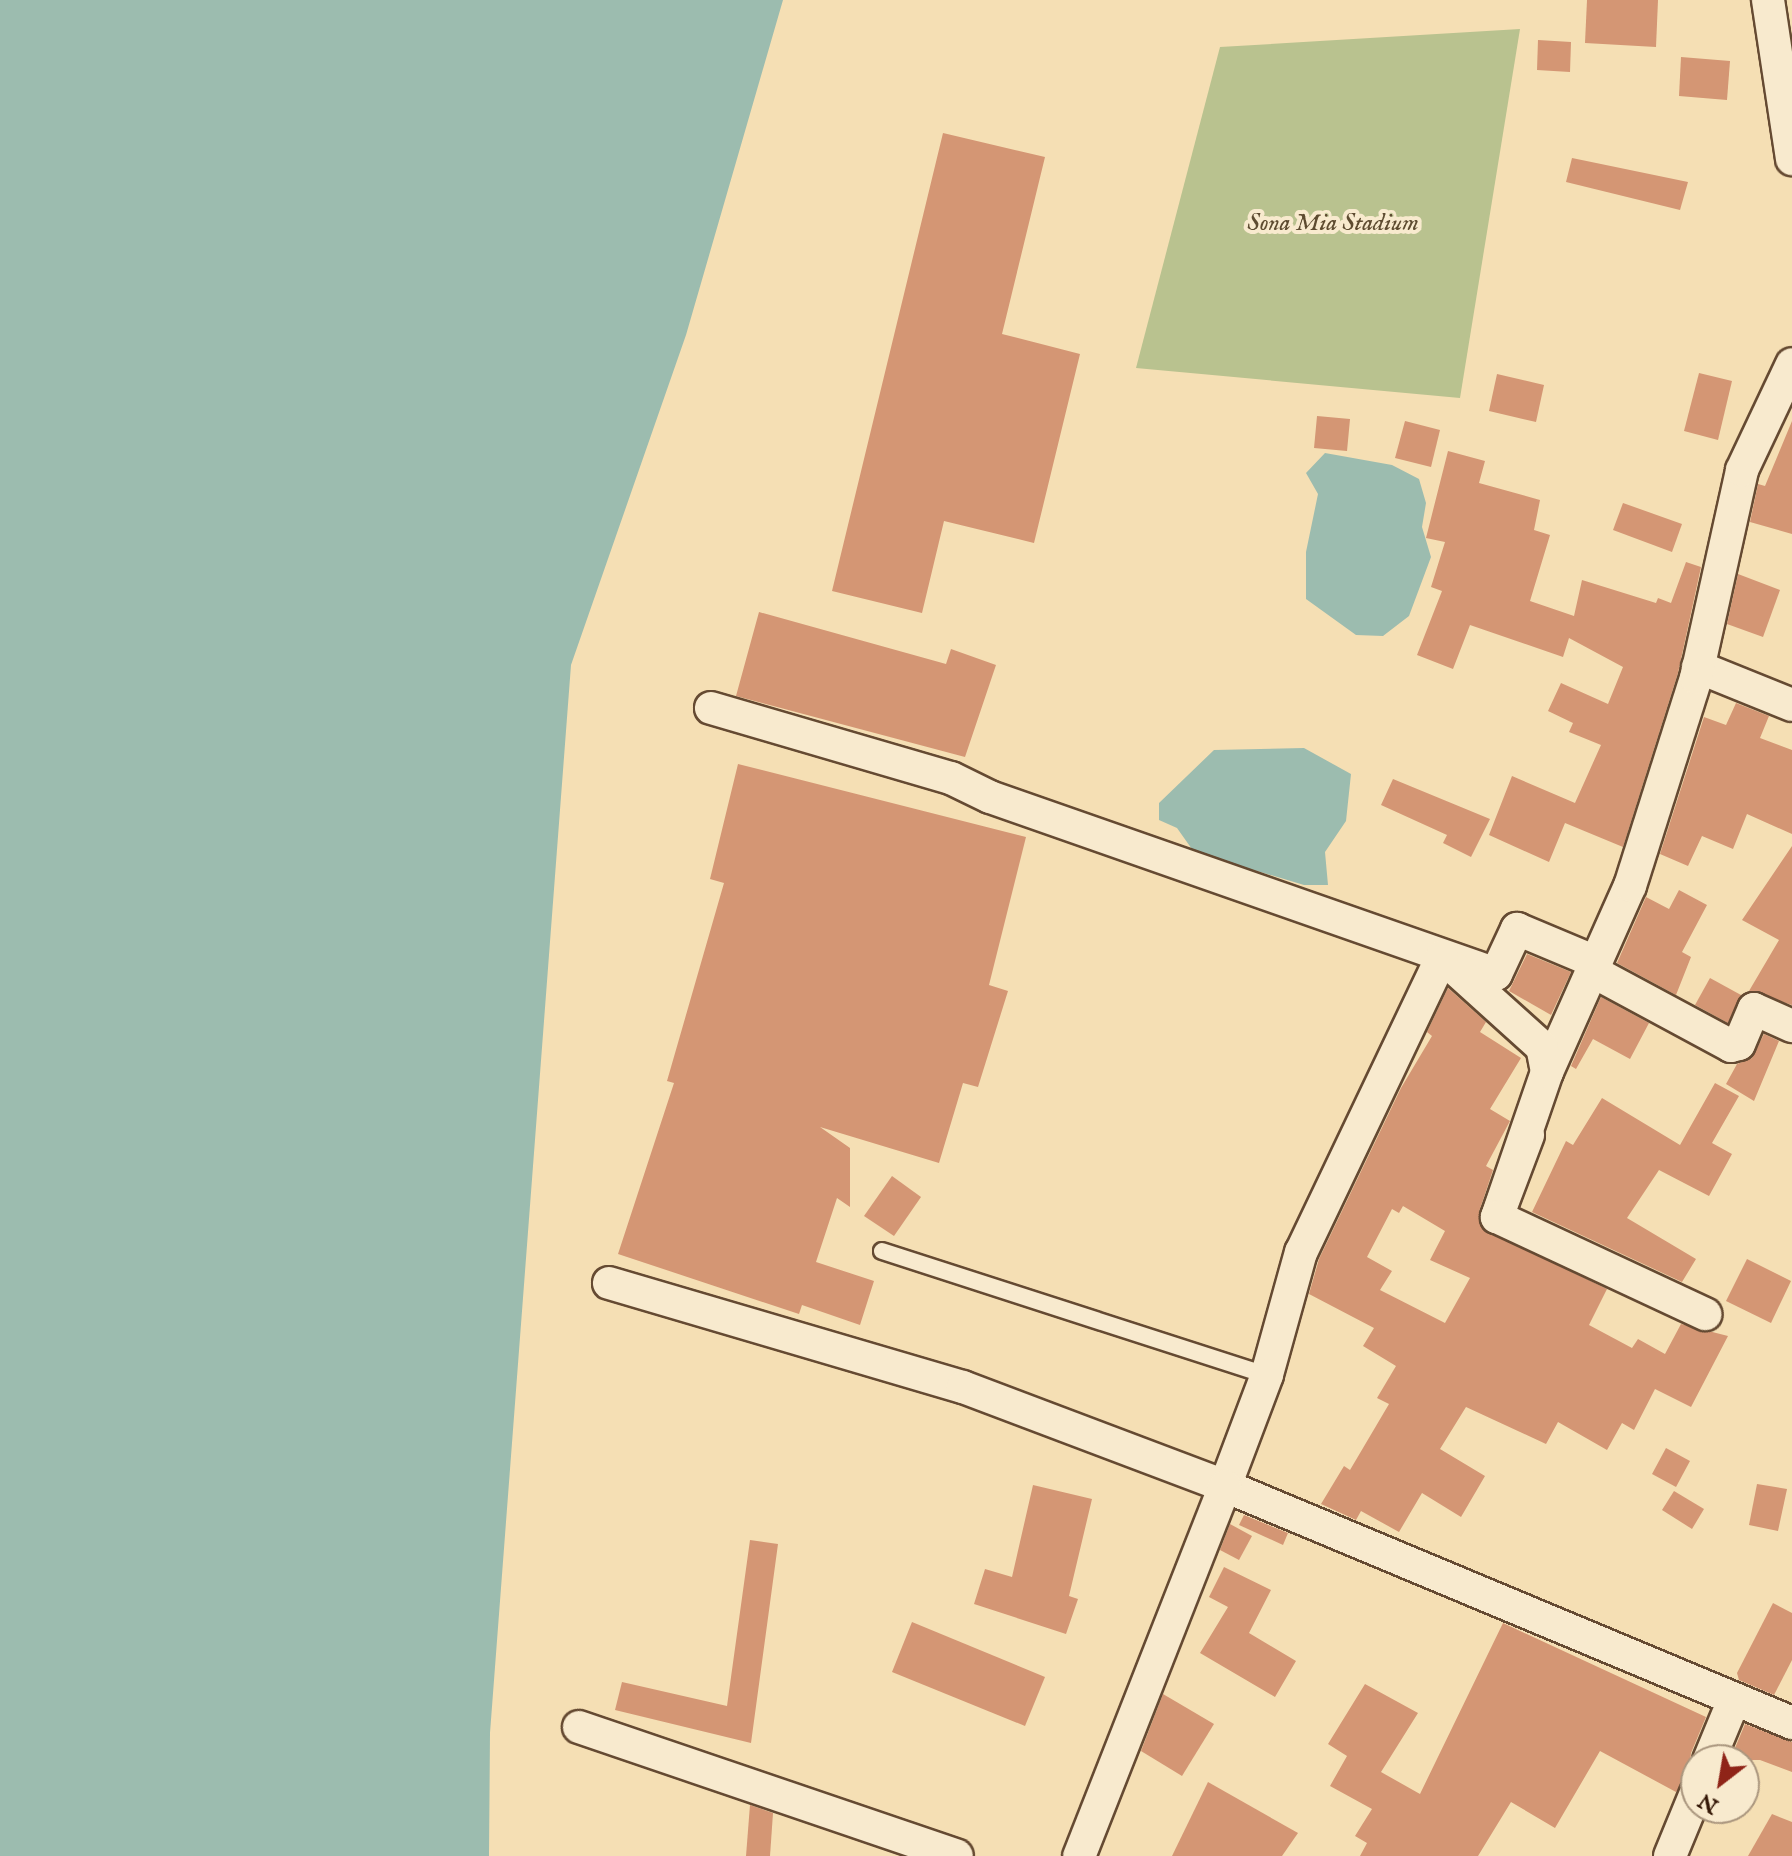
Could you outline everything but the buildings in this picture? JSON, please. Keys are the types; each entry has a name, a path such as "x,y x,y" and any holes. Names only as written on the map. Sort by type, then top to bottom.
{"street":[{"path":"1792,5 1769,0 1792,159"},
{"path":"1705,1314 1497,1217 1528,1135 1547,1072 1630,886 1698,667 1742,470 1792,364"},
{"path":"1698,667 1792,705"},
{"path":"711,708 951,778 990,797 1496,974 1517,929 1594,967 1731,1046 1739,1044 1757,1008 1792,1026"},
{"path":"1442,957 1542,1047 1547,1072"},
{"path":"1079,1856 1267,1375 1301,1252 1442,957"},
{"path":"609,1283 963,1387 1225,1486 1733,1702 1792,1723"},
{"path":"1716,1744 1733,1702"},
{"path":"579,1727 957,1856"},
{"path":"1670,1856 1683,1824"}],"lane":[{"path":"882,1251 1267,1375"}],"green space":[{"name":"Sona Mia Stadium","path":"1520,29 1460,398 1136,368 1220,47"}],"shaded area":[{"path":"0,0 783,0 686,335 571,665 490,1733 489,1856 0,1856"},
{"path":"1325,453 1392,465 1419,479 1426,503 1422,527 1431,557 1409,616 1383,636 1356,635 1306,599 1306,552 1318,494 1306,473"},
{"path":"1304,748 1351,774 1346,821 1325,852 1328,885 1304,885 1194,852 1177,828 1159,820 1159,803 1214,750"}]}
